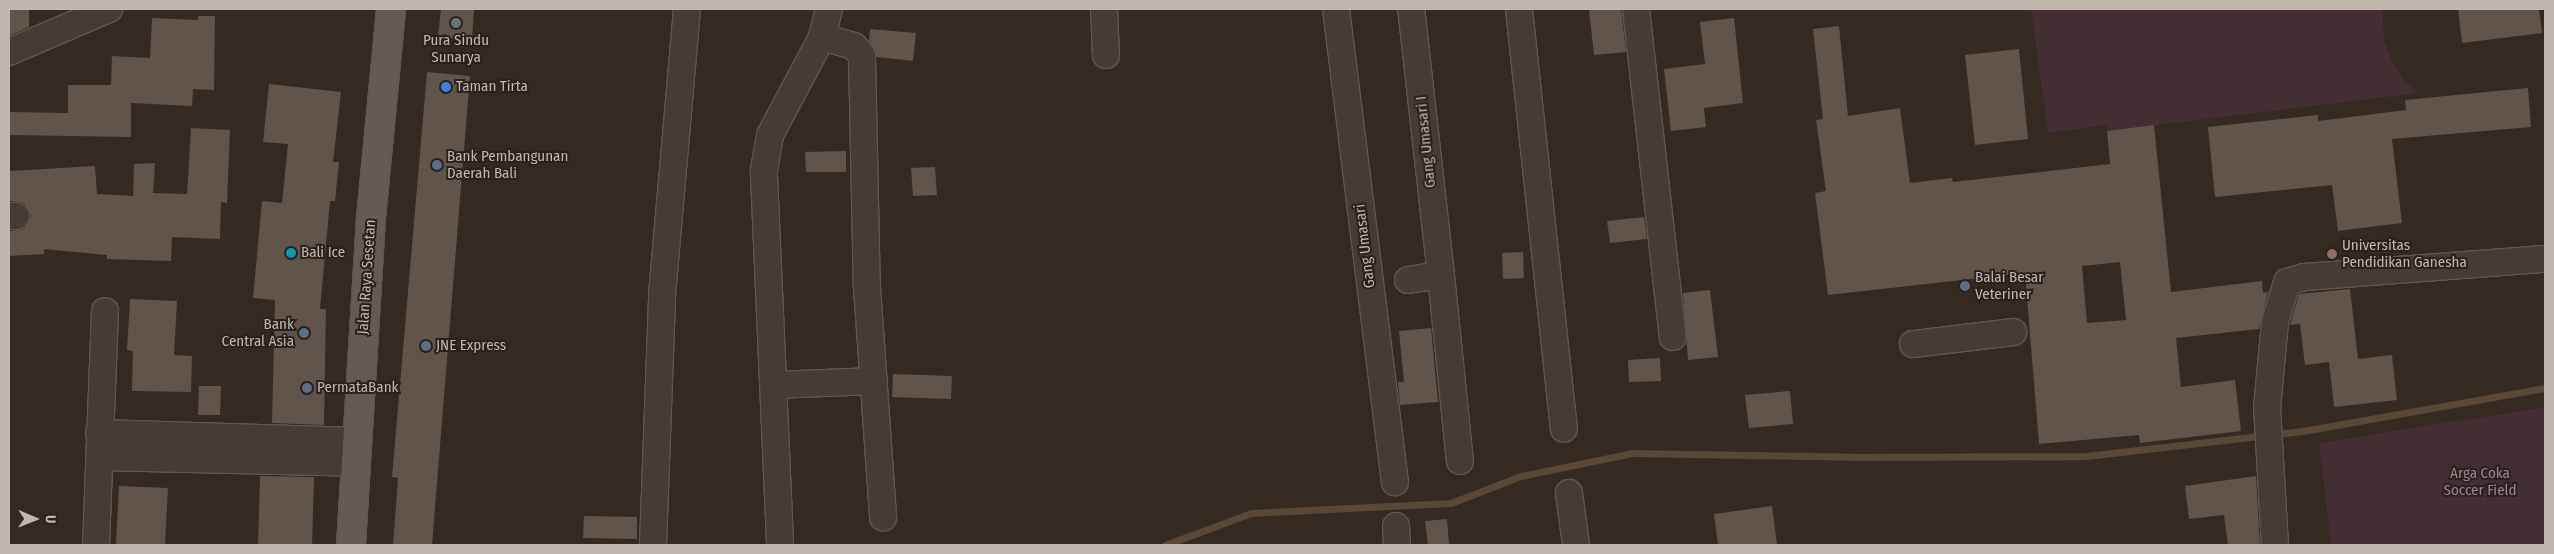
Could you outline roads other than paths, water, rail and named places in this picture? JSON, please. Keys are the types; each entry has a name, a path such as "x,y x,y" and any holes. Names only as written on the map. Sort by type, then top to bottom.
{"main road":[{"name":"Jalan Raya Sesetan","path":"351,545 371,218 391,9"}],"street":[{"path":"9,52 109,9"},
{"path":"653,545 662,295 688,9"},
{"path":"780,542 764,170 770,135 822,37 829,9"},
{"path":"1104,9 1106,55"},
{"name":"Gang Umasari","path":"1336,9 1396,482"},
{"name":"Gang Umasari I","path":"1411,9 1460,462"},
{"path":"1519,9 1564,429"},
{"path":"1636,9 1672,338"},
{"path":"822,37 854,46 862,56 867,287 883,517"},
{"path":"2275,545 2269,457 2268,408 2275,322 2288,282 2304,277 2545,259"},
{"path":"1408,280 1441,275"},
{"path":"96,545 105,311"},
{"path":"1913,344 2013,332"},
{"path":"774,384 874,382"},
{"path":"100,445 356,452"},
{"path":"1568,493 1576,545"}],"waterway":[{"path":"1165,545 1251,513 1451,503 1521,476 1632,453 1854,457 2086,456 2303,431 2545,388"}],"place":[{"name":"Pura Sindu Sunarya","path":"456,23"},
{"name":"Taman Tirta","path":"446,87"},
{"name":"Bank Pembangunan Daerah Bali","path":"437,165"},
{"name":"Bali Ice","path":"291,253"},
{"name":"Universitas Pendidikan Ganesha","path":"2332,254"},
{"name":"Balai Besar Veteriner","path":"1965,286"},
{"name":"Bank Central Asia","path":"304,333"},
{"name":"JNE Express","path":"426,346"},
{"name":"PermataBank","path":"307,388"}],"park label":[{"name":"Arga Coka Soccer Field","path":"2480,482"}]}
